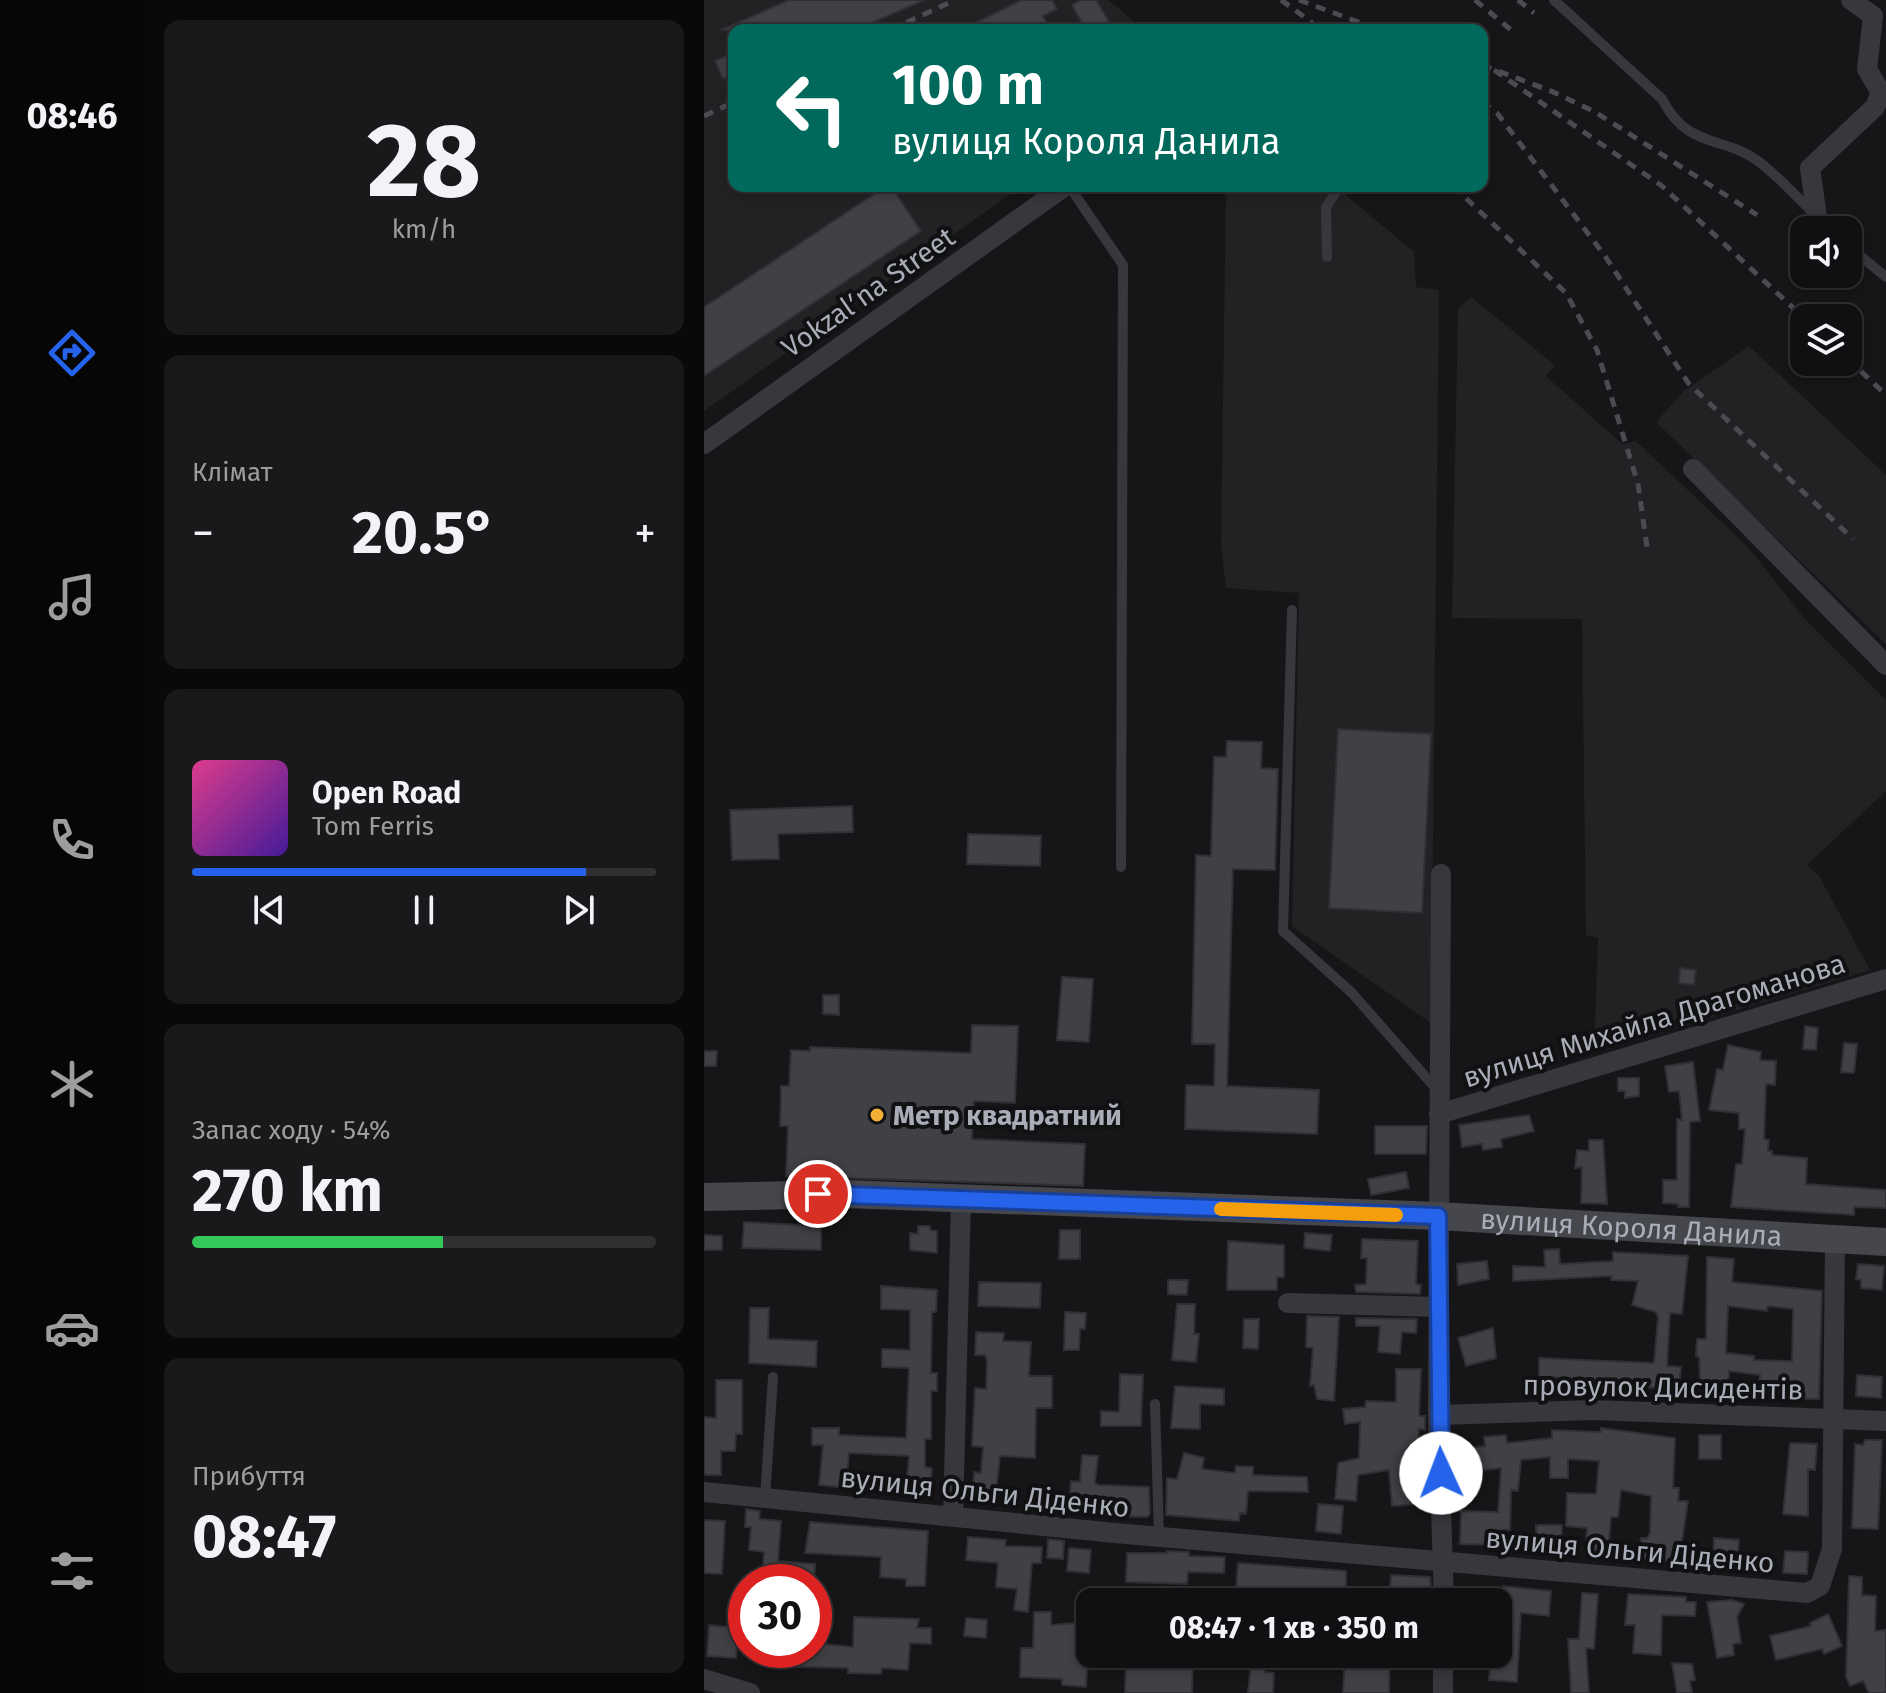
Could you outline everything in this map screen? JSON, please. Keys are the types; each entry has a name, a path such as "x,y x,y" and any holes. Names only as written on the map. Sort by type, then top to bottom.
{"main road":[{"name":"вулиця Короля Данила","path":"704,1197 846,1194 1438,1216 1886,1242"}],"street":[{"path":"1822,216 1810,168 1875,107 1881,93 1867,69 1873,16 1851,0"},
{"name":"Vokzalʹna Street","path":"704,444 1059,192"},
{"path":"1693,469 1886,665"},
{"path":"1441,874 1438,1415 1444,1588"},
{"name":"вулиця Михайла Драгоманова","path":"1439,1114 1886,979"},
{"path":"953,1517 961,1199"},
{"name":"вулиця Ольги Діденко","path":"704,1492 1766,1593 1807,1593 1820,1586 1832,1549 1835,1239"},
{"path":"1288,1303 1438,1307"},
{"name":"провулок Дисидентів","path":"1438,1415 1594,1410 1886,1421"},
{"path":"1443,1668 1443,1693"},
{"path":"704,1679 750,1693"}],"lane":[{"path":"1554,0 1662,99 1671,116 1704,141 1756,159 1816,216"},
{"path":"1071,192 1123,265 1121,867"},
{"path":"1327,257 1326,207 1336,192"},
{"path":"1862,257 1886,277"},
{"path":"1292,610 1283,931 1352,993 1439,1093"},
{"path":"765,1498 773,1377"},
{"path":"1155,1404 1159,1537"}],"shaded area":[{"path":"704,0 1108,0 1138,24 728,24 728,192 1014,192 704,411"},
{"path":"1226,192 1342,192 1414,252 1416,287 1439,290 1431,1023 1292,926 1299,593 1226,588 1221,544"},
{"path":"1471,297 1555,365 1546,376 1622,444 1636,441 1749,548 1804,618 1886,700 1886,791 1807,865 1819,876 1870,970 1594,1053 1598,938 1586,936 1582,619 1452,618 1458,309"},
{"path":"1749,346 1886,475 1886,644 1656,422 1684,391"}],"building":[{"path":"789,0 924,0 870,24 735,24"},
{"path":"1022,0 1052,0 1057,9 1043,16 1047,24 973,24"},
{"path":"1081,0 1096,0 1110,23 1083,24 1072,5"},
{"path":"728,55 728,77 723,79 715,61"},
{"path":"877,192 895,192 921,231 704,376 704,307"},
{"path":"1338,729 1431,734 1422,913 1329,908"},
{"path":"1227,741 1262,742 1261,768 1278,769 1275,870 1233,869 1227,1086 1319,1090 1317,1134 1185,1129 1186,1085 1214,1086 1215,1044 1192,1044 1196,855 1211,856 1214,757 1226,757"},
{"path":"852,806 853,832 778,834 779,859 732,860 730,810"},
{"path":"968,834 1041,836 1040,866 967,864"},
{"path":"1680,968 1696,970 1694,985 1679,983"},
{"path":"1062,977 1093,979 1089,1042 1057,1040"},
{"path":"823,995 839,995 839,1015 823,1014"},
{"name":"Метр квадратний","path":"972,1025 1018,1026 1015,1103 974,1101 972,1139 1085,1144 1083,1186 786,1176 788,1126 780,1126 781,1086 789,1086 791,1050 810,1051 810,1047 971,1053"},
{"path":"1805,1026 1818,1028 1816,1050 1803,1049"},
{"path":"1844,1043 1857,1044 1854,1073 1841,1072"},
{"path":"1728,1045 1761,1052 1760,1060 1776,1061 1775,1085 1766,1084 1764,1139 1769,1140 1768,1151 1772,1151 1772,1155 1807,1158 1806,1184 1886,1190 1886,1208 1854,1207 1854,1215 1731,1207 1736,1164 1742,1164 1745,1129 1739,1129 1739,1113 1709,1110 1717,1069 1723,1070"},
{"path":"704,1051 717,1051 716,1066 704,1066"},
{"path":"1693,1062 1700,1121 1690,1122 1689,1207 1678,1207 1678,1204 1663,1203 1663,1180 1677,1180 1677,1119 1682,1120 1679,1091 1669,1092 1665,1066"},
{"path":"1618,1078 1639,1078 1639,1096 1625,1098 1625,1091 1618,1091"},
{"path":"1529,1115 1534,1131 1501,1139 1502,1147 1483,1150 1482,1144 1462,1147 1459,1125"},
{"path":"1375,1126 1427,1126 1426,1154 1375,1154"},
{"path":"1589,1140 1603,1140 1607,1204 1581,1203 1582,1167 1575,1168 1577,1150 1589,1151"},
{"path":"1406,1172 1409,1188 1371,1195 1368,1179"},
{"path":"744,1222 821,1226 821,1250 742,1248"},
{"path":"918,1226 930,1226 930,1230 937,1231 937,1253 910,1250 910,1233 918,1234"},
{"path":"1060,1230 1080,1230 1080,1259 1059,1259"},
{"path":"1305,1233 1332,1235 1330,1251 1304,1248"},
{"path":"704,1235 722,1236 722,1250 704,1250"},
{"path":"1362,1239 1418,1241 1416,1284 1421,1285 1420,1294 1356,1292 1355,1285 1366,1284 1367,1258 1361,1258"},
{"path":"1228,1241 1284,1245 1284,1277 1277,1277 1277,1290 1227,1290"},
{"path":"1559,1249 1560,1264 1613,1261 1613,1252 1688,1256 1682,1314 1670,1313 1667,1366 1681,1367 1679,1389 1640,1387 1639,1396 1570,1393 1570,1378 1539,1377 1539,1358 1654,1363 1658,1318 1656,1312 1632,1305 1638,1281 1611,1280 1612,1276 1513,1281 1513,1266 1545,1267 1544,1250"},
{"path":"1707,1257 1734,1259 1732,1282 1822,1291 1819,1399 1758,1398 1760,1375 1729,1371 1728,1397 1701,1395 1697,1339 1706,1339","holes":["1728,1306 1767,1311 1768,1306 1793,1309 1792,1361 1754,1360 1754,1356 1726,1353"]},
{"path":"1487,1261 1489,1279 1458,1285 1457,1264"},
{"path":"1858,1264 1884,1266 1882,1290 1861,1288 1861,1280 1856,1279"},
{"path":"1168,1280 1188,1280 1187,1295 1168,1294"},
{"path":"979,1282 1041,1283 1040,1308 978,1306"},
{"path":"881,1286 937,1290 936,1312 932,1312 931,1373 937,1373 937,1391 931,1391 931,1439 925,1439 925,1467 932,1468 930,1491 906,1489 909,1456 849,1453 846,1488 819,1485 823,1445 812,1445 812,1428 839,1428 839,1435 906,1438 909,1368 882,1367 882,1349 910,1350 910,1310 881,1309"},
{"path":"1177,1304 1195,1304 1194,1334 1199,1334 1196,1362 1172,1360"},
{"path":"750,1308 769,1308 768,1339 817,1341 816,1367 749,1363"},
{"path":"1065,1312 1086,1313 1085,1329 1080,1329 1079,1350 1064,1350"},
{"path":"1307,1316 1339,1317 1334,1401 1317,1399 1314,1385 1310,1386 1313,1348 1306,1347"},
{"path":"1356,1318 1417,1319 1416,1333 1402,1332 1400,1354 1378,1352 1380,1326 1356,1326"},
{"path":"1244,1319 1259,1319 1258,1349 1243,1348"},
{"path":"1493,1328 1496,1358 1466,1366 1458,1338"},
{"path":"976,1332 1004,1333 1003,1341 1031,1342 1029,1376 1052,1376 1052,1408 1036,1408 1035,1458 1000,1456 996,1493 973,1491 974,1472 981,1473 983,1447 972,1446 975,1388 986,1389 987,1361 985,1355 975,1355"},
{"path":"1396,1369 1421,1369 1419,1416 1425,1416 1425,1430 1419,1429 1418,1468 1414,1468 1417,1504 1392,1506 1389,1470 1358,1475 1356,1501 1335,1499 1338,1463 1359,1458 1360,1422 1345,1424 1343,1409 1365,1407 1366,1401 1396,1402"},
{"path":"1120,1374 1143,1375 1141,1426 1101,1426 1101,1411 1119,1412"},
{"path":"1857,1375 1882,1377 1881,1398 1856,1396"},
{"path":"716,1380 742,1380 742,1434 736,1434 735,1451 721,1451 721,1475 704,1475 704,1417 716,1418"},
{"path":"1175,1386 1224,1389 1224,1405 1200,1404 1200,1429 1171,1428"},
{"path":"1601,1428 1675,1438 1673,1488 1679,1488 1678,1501 1688,1501 1681,1548 1687,1548 1686,1562 1639,1558 1641,1538 1647,1538 1650,1533 1651,1496 1621,1490 1618,1517 1611,1517 1608,1556 1585,1554 1587,1528 1566,1526 1567,1493 1596,1494 1599,1461 1568,1459 1568,1478 1550,1478 1550,1457 1521,1460 1518,1491 1511,1490 1510,1530 1495,1530 1495,1545 1460,1544 1461,1511 1498,1512 1501,1468 1471,1472 1468,1448 1485,1446 1484,1437 1506,1435 1507,1443 1552,1438 1552,1430 1601,1432"},
{"path":"1699,1435 1721,1435 1721,1459 1699,1459"},
{"path":"1865,1440 1882,1440 1878,1529 1852,1528 1855,1444 1863,1445"},
{"path":"1790,1443 1817,1444 1815,1470 1808,1469 1808,1516 1783,1514"},
{"path":"1184,1453 1204,1458 1202,1469 1235,1473 1236,1466 1253,1467 1253,1475 1307,1477 1308,1492 1248,1491 1246,1514 1240,1513 1239,1521 1166,1515 1167,1478 1177,1479"},
{"path":"1082,1455 1098,1456 1095,1483 1099,1485 1149,1487 1150,1514 1147,1517 1119,1516 1119,1511 1069,1508 1071,1481 1080,1482"},
{"path":"1318,1504 1343,1506 1341,1534 1316,1531"},
{"path":"746,1509 760,1511 759,1519 781,1521 778,1561 815,1564 763,1564 764,1552 749,1550 751,1527 745,1527"},
{"path":"704,1520 725,1521 722,1574 704,1573"},
{"path":"810,1522 928,1531 925,1586 906,1586 906,1579 880,1577 881,1557 805,1553"},
{"path":"1536,1525 1562,1525 1561,1551 1536,1550"},
{"path":"968,1537 1006,1540 1005,1546 1042,1547 1041,1563 1032,1563 1028,1612 1014,1610 1017,1589 996,1587 998,1563 966,1560"},
{"path":"1714,1538 1739,1540 1737,1568 1713,1566"},
{"path":"1048,1539 1064,1541 1063,1559 1047,1558"},
{"path":"1069,1548 1091,1550 1089,1573 1067,1571"},
{"path":"1785,1551 1808,1552 1807,1574 1783,1573"},
{"path":"1189,1552 1189,1556 1225,1557 1224,1573 1188,1572 1187,1584 1126,1582 1127,1553"},
{"path":"1238,1563 1346,1571 1346,1588 1236,1588"},
{"path":"1391,1575 1430,1577 1431,1588 1390,1588"},
{"path":"1849,1576 1862,1577 1862,1595 1876,1596 1875,1631 1886,1630 1886,1693 1869,1693 1863,1681 1850,1686 1846,1677"},
{"path":"1503,1586 1551,1591 1549,1616 1521,1613 1517,1682 1489,1680 1490,1668 1512,1668 1512,1588"},
{"path":"1582,1593 1598,1594 1594,1649 1586,1648 1589,1693 1571,1693 1568,1639 1579,1639"},
{"path":"1628,1594 1686,1597 1686,1602 1696,1602 1695,1616 1662,1615 1661,1655 1633,1653 1635,1625 1625,1625"},
{"path":"1732,1600 1744,1604 1737,1617 1741,1643 1733,1644 1734,1655 1717,1658 1707,1602"},
{"path":"1034,1612 1051,1612 1051,1625 1076,1623 1076,1668 1087,1668 1086,1687 1062,1685 1062,1679 1020,1677 1021,1648 1033,1648"},
{"path":"1828,1614 1842,1646 1824,1654 1822,1649 1776,1660 1770,1636 1811,1626 1810,1623"},
{"path":"854,1617 919,1619 917,1628 931,1628 931,1644 910,1643 908,1670 882,1668 881,1674 848,1673 848,1668 832,1668 832,1645 853,1647"},
{"path":"966,1618 987,1620 986,1638 964,1636"},
{"path":"709,1625 728,1627 728,1657 707,1656"},
{"path":"1672,1663 1692,1664 1695,1680 1690,1681 1692,1693 1677,1693"},
{"path":"1126,1668 1193,1668 1192,1693 1125,1693"},
{"path":"1251,1668 1265,1668 1265,1672 1274,1673 1273,1693 1248,1693"},
{"path":"1344,1668 1390,1668 1389,1693 1343,1693"}],"railway":[{"path":"903,24 955,0"},
{"path":"1281,0 1312,24"},
{"path":"1299,0 1364,24"},
{"path":"1475,0 1516,34"},
{"path":"1518,0 1534,13"},
{"path":"1488,67 1551,91 1595,112 1757,215"},
{"path":"1494,70 1662,186 1790,305"},
{"path":"704,116 728,105"},
{"path":"1488,106 1497,113 1605,256 1689,384 1853,539"},
{"path":"1459,192 1566,293 1597,350 1638,484 1647,547"},
{"path":"1862,372 1886,395"}],"slow traffic":[{"path":"1221,1209 1396,1215"}],"place":[{"name":"Метр квадратний","path":"877,1115"}],"route":[{"path":"818,1194 1438,1216 1441,1473"}]}
